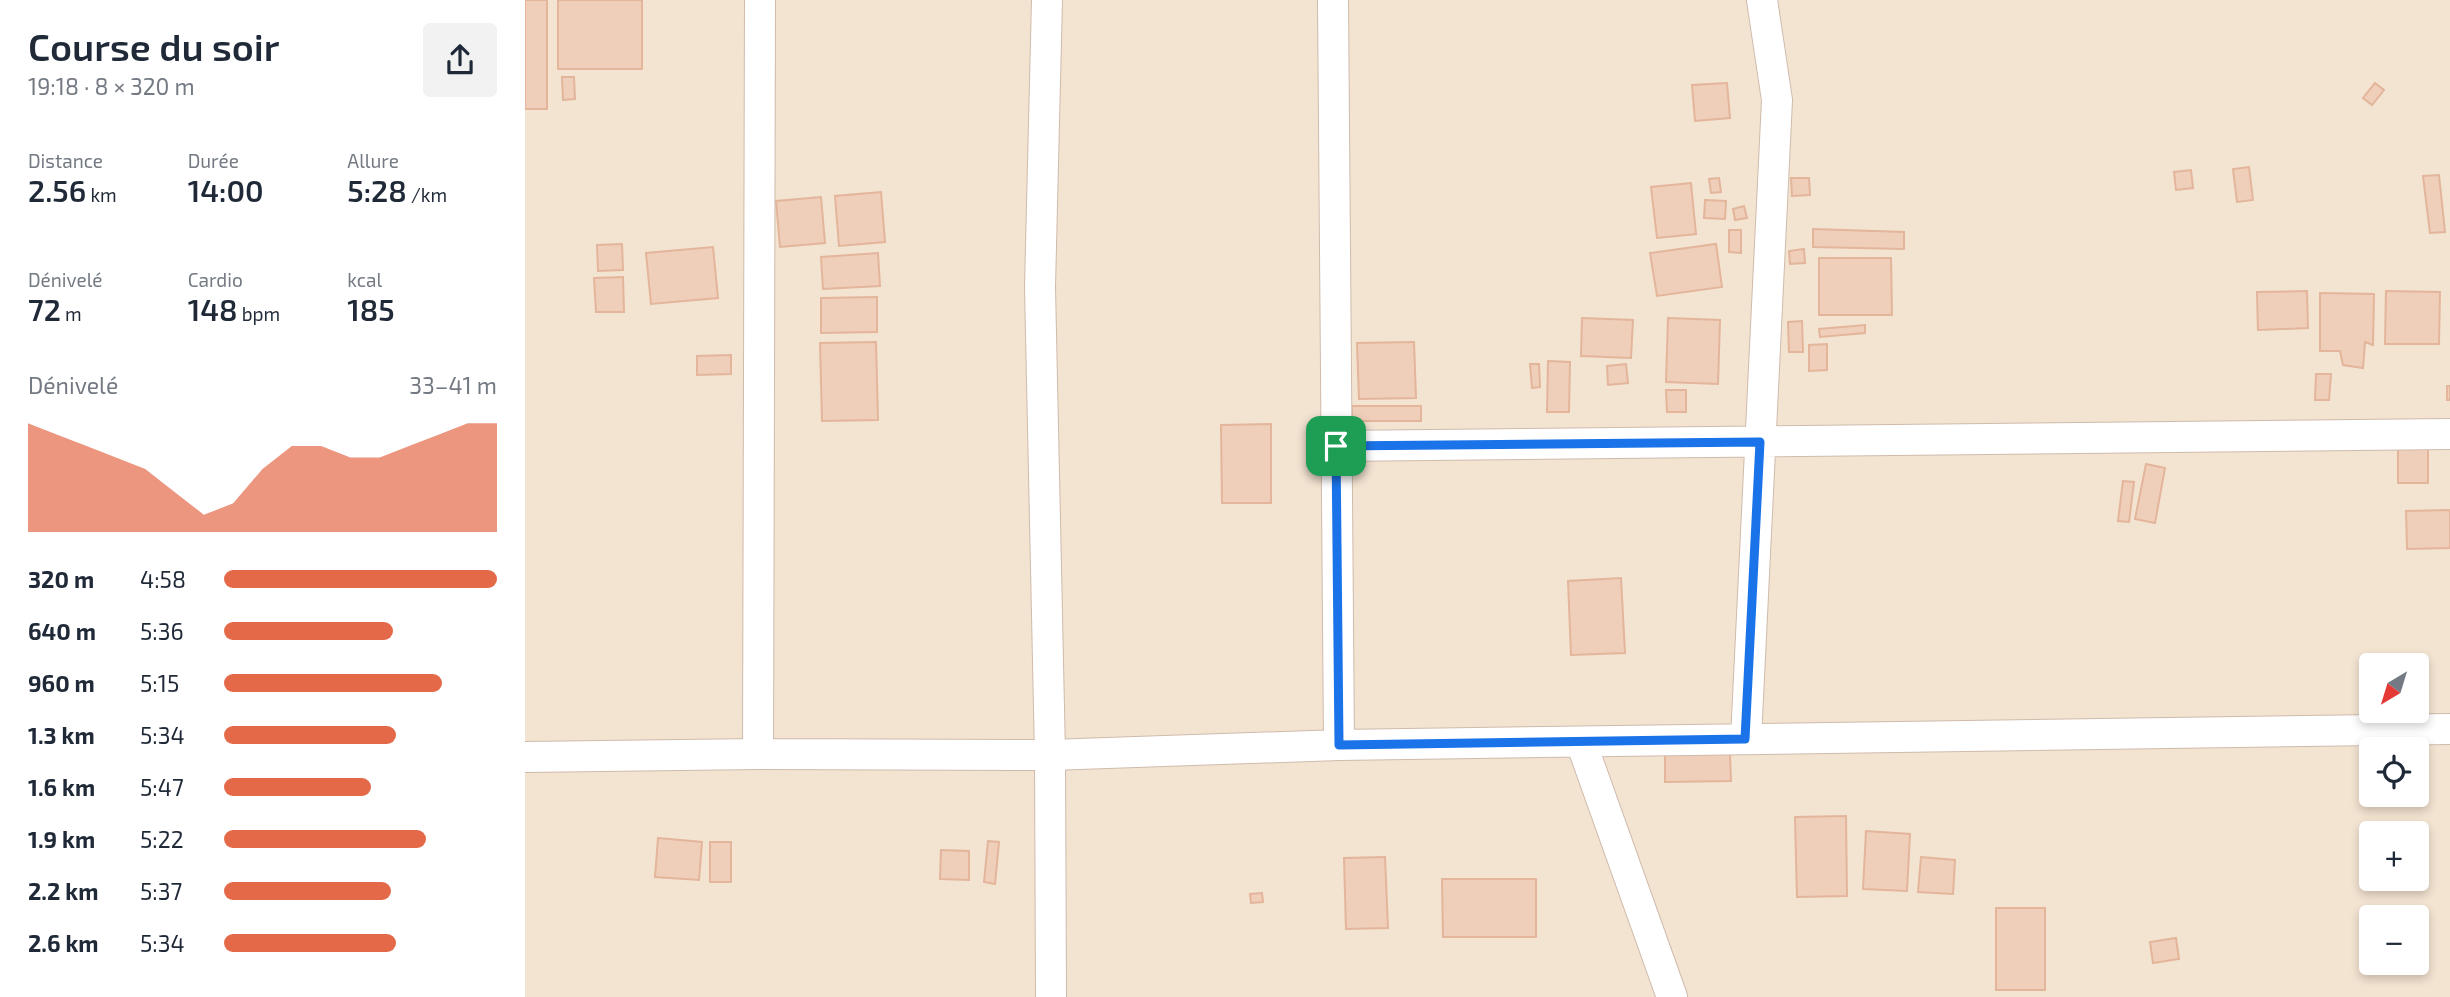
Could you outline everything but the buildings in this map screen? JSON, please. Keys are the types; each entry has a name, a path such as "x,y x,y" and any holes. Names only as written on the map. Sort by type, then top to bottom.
{"street":[{"path":"758,754 760,0"},
{"path":"1047,0 1040,286 1050,755 1051,997"},
{"path":"1333,0 1339,745"},
{"path":"1745,739 1777,100 1762,0"},
{"path":"1336,446 2450,434"},
{"path":"525,757 758,754 1050,755 1339,745 2450,729"},
{"path":"1581,742 1672,997"}],"shaded area":[{"path":"525,0 2450,0 2450,997 525,997"}],"route":[{"path":"1760,442 1745,739 1339,745 1336,446 1760,442"}]}
